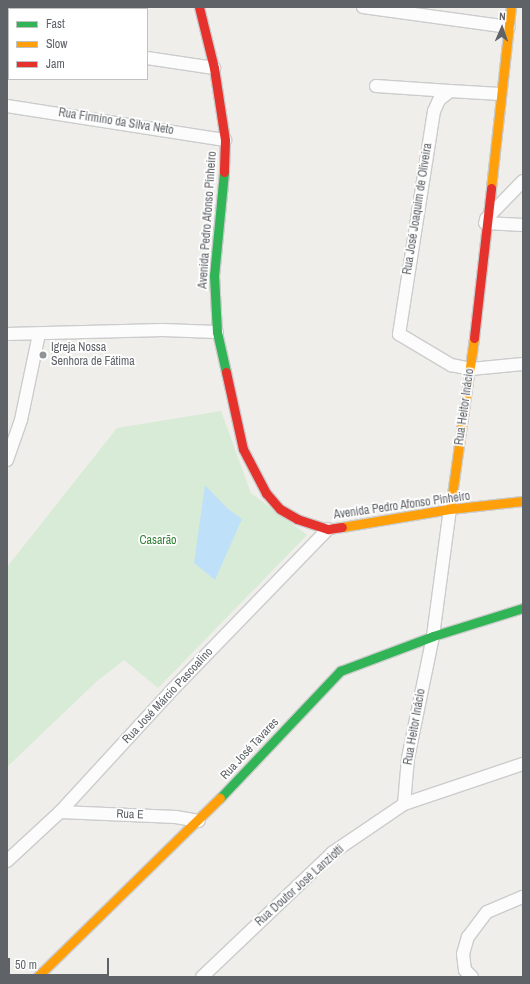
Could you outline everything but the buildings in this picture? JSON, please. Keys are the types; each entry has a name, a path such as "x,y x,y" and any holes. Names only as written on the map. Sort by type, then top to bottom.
{"street":[{"name":"Avenida Pedro Afonso Pinheiro","path":"199,7 214,68 225,140 224,192 214,275 217,332 243,449 266,493 280,509 297,519 328,529 450,509 523,501"},
{"path":"363,7 509,27"},
{"name":"Rua Heitor Inácio","path":"404,804 408,758 433,636 471,369 500,94 511,7"},
{"path":"148,58 214,68"},
{"path":"376,86 500,94"},
{"name":"Rua José Joaquim de Oliveira","path":"450,91 440,100 434,112 399,334 451,365 471,369"},
{"name":"Rua Firmino da Silva Neto","path":"7,106 225,140"},
{"path":"486,221 523,181"},
{"path":"486,221 523,225"},
{"path":"7,334 163,330 217,332"},
{"path":"7,460 21,420 39,334"},
{"path":"471,369 523,364"},
{"name":"Rua José Márcio Pascoalino","path":"7,861 60,812 172,690 328,529"},
{"name":"Rua José Tavares","path":"37,977 199,821 340,671 433,636 523,608"},
{"name":"Rua Doutor José Lanziotti","path":"202,977 332,854 404,804 523,764"},
{"name":"Rua E","path":"60,812 176,817 199,821"},
{"path":"472,977 465,970 463,954 468,937 487,912 523,896"}],"green space":[{"name":"Casarão","path":"221,411 251,493 307,535 158,688 124,660 96,682 7,767 7,567 117,428"}],"water":[{"path":"205,485 228,509 242,519 215,580 194,563"}],"traffic: fast":[{"path":"224,172 214,275 217,332 226,372"},
{"path":"220,798 340,671 433,636 523,608"}],"traffic: slow":[{"path":"491,188 511,7"},
{"path":"450,509 474,338"},
{"path":"342,527 450,509 523,501"},
{"path":"37,977 220,798"}],"traffic: jam":[{"path":"199,7 214,68 225,140 224,172"},
{"path":"474,338 491,188"},
{"path":"226,372 243,449 266,493 280,509 297,519 328,529 342,527"}],"place":[{"name":"Igreja Nossa Senhora de Fátima","path":"43,355"}]}
